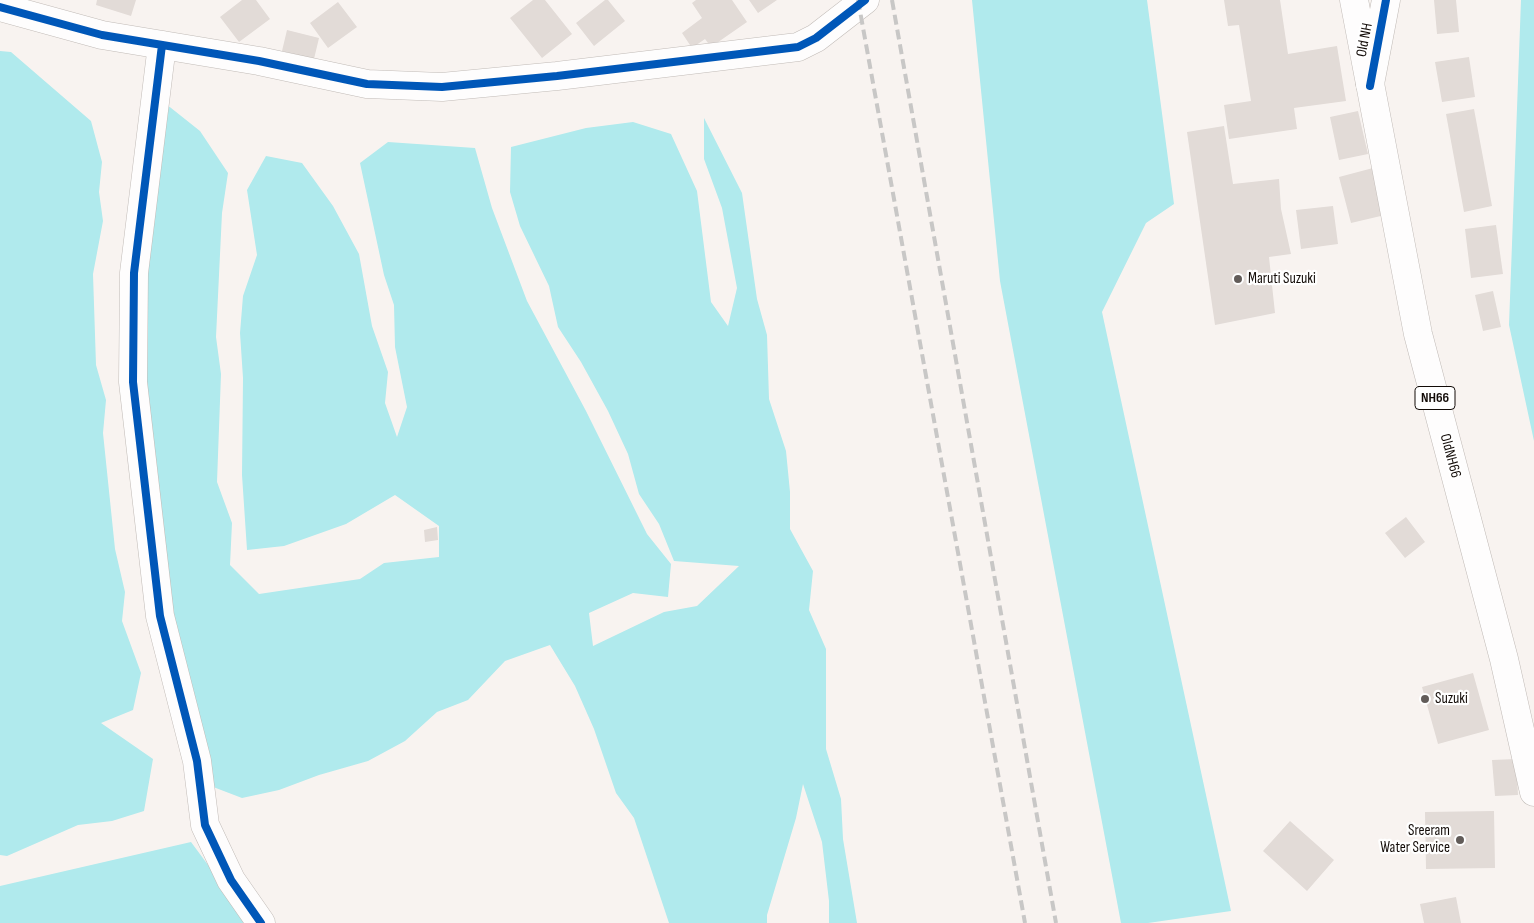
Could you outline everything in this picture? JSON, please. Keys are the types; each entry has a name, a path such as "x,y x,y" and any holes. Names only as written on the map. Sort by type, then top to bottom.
{"street":[{"path":"0,7 102,35 259,62 367,84 442,87 557,76 798,46 816,38 865,0"},
{"name":"OldNH66","path":"1354,0 1418,334 1504,659 1534,792"},
{"name":"Old NH","path":"1370,86 1386,0"},
{"path":"162,45 134,273 133,382 160,616 197,760 205,825 232,880 261,923"}],"water":[{"path":"972,0 1147,0 1174,204 1146,223 1102,312 1231,911 1148,923 1121,923 1000,281"},
{"path":"1521,0 1534,0 1534,441 1509,325"},
{"path":"0,51 11,52 91,121 102,162 99,192 103,221 93,274 96,365 106,400 103,433 115,549 125,592 122,621 141,673 133,710 101,723 153,759 144,811 112,821 78,825 7,856 0,855"},
{"path":"161,100 200,131 228,173 222,213 216,337 221,374 217,482 232,523 230,565 259,594 360,579 384,563 439,557 439,526 395,495 346,524 284,546 247,550 242,475 243,378 240,333 243,296 257,255 247,190 266,156 302,163 333,206 359,254 372,326 388,372 385,403 397,437 407,407 395,347 394,305 384,275 360,163 388,142 475,148 492,208 527,301 586,411 647,534 671,564 668,597 633,593 589,613 593,646 664,612 697,606 739,566 674,561 659,524 639,494 628,454 608,411 581,362 558,327 549,286 520,226 510,192 511,147 586,128 633,122 671,134 697,191 711,302 728,326 737,288 722,208 704,159 704,118 742,193 757,299 767,335 769,399 786,451 790,492 790,529 813,571 809,610 826,649 826,749 841,799 843,839 857,923 829,923 829,901 822,842 803,784 796,818 767,915 767,923 669,923 634,818 616,793 594,729 575,686 550,645 505,661 468,700 437,712 405,741 368,761 319,775 279,790 242,798 208,785 182,701 136,373"},
{"path":"191,842 251,923 0,923 0,886"}],"building":[{"path":"97,0 136,0 131,16 96,5"},
{"path":"242,0 256,0 270,19 239,42 220,17"},
{"path":"533,0 545,0 572,34 542,58 510,18"},
{"path":"605,0 608,0 625,21 594,46 576,23"},
{"path":"696,0 732,0 747,22 711,47 705,39 692,48 682,33 702,18 692,3"},
{"path":"749,0 777,0 758,13"},
{"path":"1224,0 1280,0 1288,54 1337,46 1346,101 1294,108 1297,129 1229,139 1224,105 1251,101 1239,25 1228,26"},
{"path":"1434,0 1456,0 1459,32 1437,34"},
{"path":"338,2 357,27 328,48 310,23"},
{"path":"287,30 319,38 314,59 282,51"},
{"path":"1469,57 1475,97 1442,102 1435,62"},
{"path":"1474,109 1492,206 1464,212 1446,114"},
{"path":"1358,111 1368,154 1339,160 1330,117"},
{"path":"1224,126 1233,184 1279,179 1281,209 1291,254 1269,257 1275,313 1215,325 1187,132"},
{"path":"1373,168 1385,215 1351,223 1339,177"},
{"path":"1333,206 1338,244 1301,249 1296,210"},
{"path":"1496,225 1503,274 1471,278 1465,229"},
{"path":"1493,291 1501,327 1483,331 1475,295"},
{"path":"1406,517 1425,542 1405,558 1385,533"},
{"path":"437,527 438,540 425,542 424,530"},
{"path":"1473,673 1489,730 1438,744 1422,687"},
{"path":"1516,759 1518,795 1495,796 1492,760"},
{"name":"Sreeram Water Service","path":"1494,811 1495,868 1426,869 1425,812"},
{"path":"1290,821 1334,860 1307,891 1263,851"},
{"path":"1456,897 1461,923 1424,923 1420,904"}],"railway":[{"path":"858,0 1025,923"},
{"path":"892,0 1056,923"}],"cycle path":[{"path":"0,7 102,35 259,61 367,84 442,87 557,76 798,47 816,38 865,0"},
{"path":"1370,86 1386,0"},
{"path":"162,45 134,273 133,382 160,616 197,761 205,825 231,880 261,923"}],"place":[{"name":"Maruti Suzuki","path":"1238,279"},
{"name":"Suzuki","path":"1425,699"},
{"name":"Sreeram Water Service","path":"1460,840"}]}
